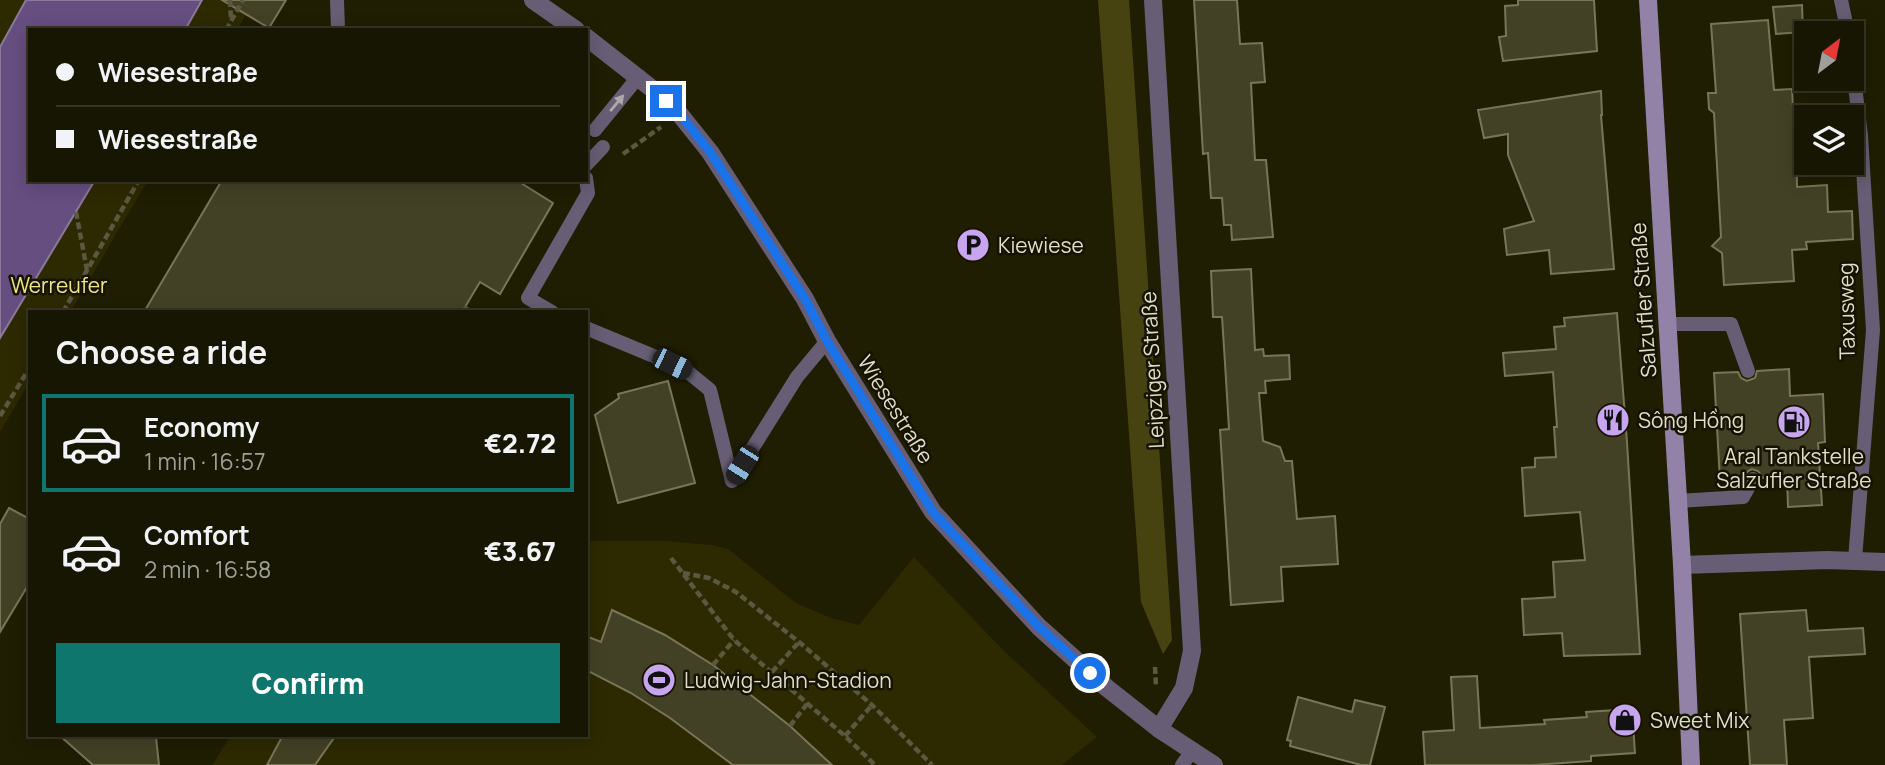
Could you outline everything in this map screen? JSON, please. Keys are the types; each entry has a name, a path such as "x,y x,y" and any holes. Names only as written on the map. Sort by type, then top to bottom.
{"main road":[{"name":"Salzufler Straße","path":"1648,0 1682,565 1691,765"}],"street":[{"path":"533,0 573,28"},
{"name":"Leipziger Straße","path":"1153,0 1192,651 1184,688 1159,729"},
{"name":"Wiesestraße","path":"588,38 639,76 678,112 710,152 805,299 827,341 933,512 1039,627 1107,688 1159,729 1187,758 1214,765"},
{"path":"1682,565 1855,560 1885,562"}],"lane":[{"path":"337,0 338,28"},
{"path":"1841,0 1845,21"},
{"path":"595,130 639,76"},
{"name":"Taxusweg","path":"1855,560 1873,330 1861,136 1856,91"},
{"path":"588,163 603,146"},
{"path":"549,310 528,298 588,193 587,182"},
{"path":"1668,324 1731,324 1748,371"},
{"path":"588,329 688,372 710,390 732,481 797,377 827,341"},
{"path":"1678,501 1743,497 1753,479"}],"path":[{"path":"230,0 231,21"},
{"path":"227,28 243,0"},
{"path":"621,155 662,127 678,112"},
{"path":"64,310 138,182"},
{"path":"76,212 87,271"},
{"path":"464,307 468,310"},
{"path":"0,416 28,370"},
{"path":"671,558 734,640 875,765"},
{"path":"684,573 709,578 736,592 872,705 932,765"},
{"path":"713,665 734,640"},
{"path":"772,672 799,642"},
{"path":"790,726 807,704"},
{"path":"845,737 872,705"}],"green space":[{"path":"0,0 26,0 0,47"},
{"path":"202,0 254,0 238,28 186,28"},
{"name":"Werreufer","path":"94,182 147,182 72,310 28,310 28,384 0,432 0,338"},
{"path":"588,541 664,541 728,549 796,603 831,618 859,625 914,557 1004,651 1097,737 1062,765 212,765 230,737 588,737"}],"shaded area":[{"path":"26,0 202,0 186,28 28,28 28,182 94,182 0,338 0,47"},
{"path":"1098,0 1129,0 1172,640 1163,654 1141,602"}],"building":[{"path":"222,0 286,0 269,28"},
{"path":"1194,0 1237,0 1240,44 1262,43 1265,82 1251,83 1255,160 1266,160 1273,237 1232,240 1231,225 1224,225 1222,198 1211,198 1208,153 1203,154"},
{"path":"1518,0 1594,0 1597,51 1503,61 1499,37 1506,36 1505,6 1518,5"},
{"path":"1802,5 1803,21 1794,21 1794,33 1776,34 1773,7"},
{"path":"1768,20 1774,90 1792,89 1794,175 1797,175 1797,187 1827,185 1828,212 1852,211 1853,239 1806,242 1807,249 1792,250 1794,281 1724,285 1722,253 1712,246 1721,237 1714,113 1709,109 1708,93 1716,93 1711,24"},
{"path":"1601,91 1614,269 1551,274 1549,250 1507,255 1504,229 1534,221 1508,155 1508,134 1484,138 1478,110"},
{"path":"221,182 519,182 553,203 500,294 480,282 463,310 145,310"},
{"path":"1251,269 1255,350 1263,349 1264,356 1289,355 1290,379 1265,381 1266,393 1259,393 1263,441 1280,447 1285,461 1292,461 1297,519 1335,516 1338,564 1281,567 1283,601 1231,605 1220,430 1229,429 1222,317 1213,317 1211,271"},
{"path":"1617,313 1640,654 1564,656 1562,633 1524,635 1522,599 1555,597 1553,562 1585,560 1580,512 1525,516 1522,468 1535,467 1535,458 1556,457 1553,372 1505,376 1503,353 1556,349 1554,327 1565,326 1564,318"},
{"path":"1789,369 1790,396 1823,394 1825,442 1818,443 1822,505 1788,507 1787,477 1763,478 1758,471 1752,469 1742,480 1720,481 1714,373 1738,372 1741,378 1747,381 1755,378 1757,371"},
{"path":"668,381 695,483 618,503 595,415 619,398 618,394"},
{"path":"9,508 28,518 28,585 0,632 0,524"},
{"name":"Ludwig-Jahn-Stadion","path":"612,610 665,635 713,665 790,726 832,765 733,765 670,718 631,693 588,671 588,637 601,642"},
{"path":"1806,610 1808,631 1863,628 1865,654 1809,657 1813,718 1784,720 1787,765 1750,765 1740,614"},
{"path":"1477,676 1480,728 1545,724 1544,720 1587,717 1586,712 1632,709 1635,753 1591,756 1591,761 1533,765 1425,765 1423,732 1454,730 1451,677"},
{"path":"1298,697 1352,712 1355,700 1385,707 1370,765 1290,746 1291,741 1287,740"},
{"path":"61,737 156,737 159,765 93,765"},
{"path":"282,737 335,737 315,765 267,765"}],"place":[{"name":"Kiewiese","path":"973,245"},
{"name":"Sông Hồng","path":"1613,420"},
{"name":"Aral Tankstelle Salzufler Straße","path":"1794,422"},
{"name":"Ludwig-Jahn-Stadion","path":"659,680"},
{"name":"Sweet Mix","path":"1625,720"}],"route":[{"path":"666,101 710,152 805,299 827,341 933,512 1039,627 1090,673"}]}
